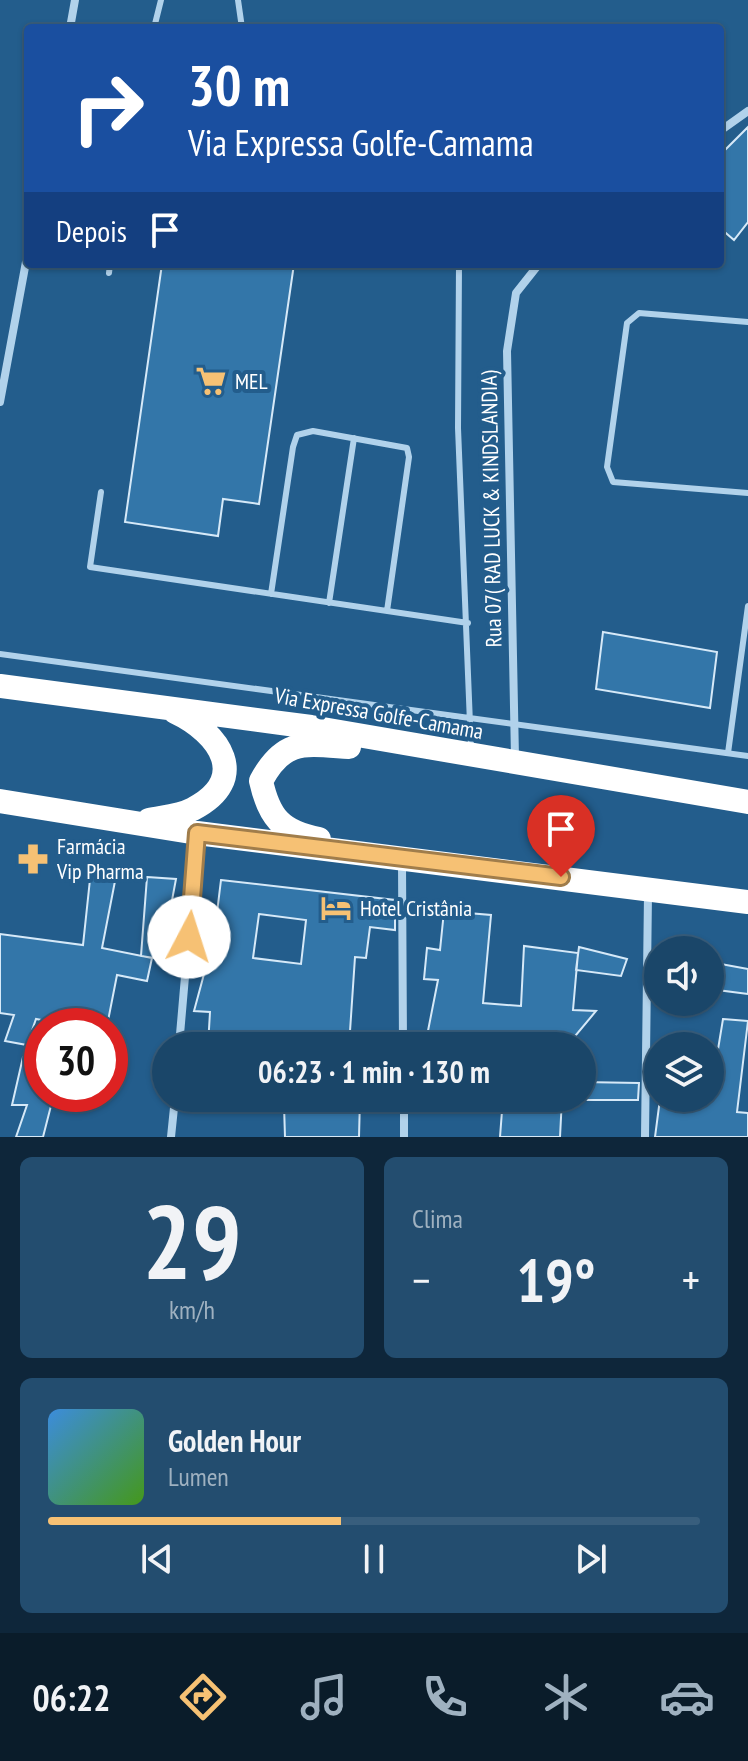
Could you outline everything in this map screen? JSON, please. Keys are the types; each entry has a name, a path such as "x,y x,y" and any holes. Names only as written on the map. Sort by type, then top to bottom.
{"highway":[{"name":"Via Expressa Golfe-Camama","path":"0,686 158,705 748,802"},
{"path":"129,823 193,809 213,793 225,773 222,748 204,729 158,705"},
{"path":"470,755 296,745 273,759 261,781 267,810 284,826 308,837 445,862 748,902"},
{"path":"0,801 197,833 402,860 445,862"}],"street":[{"path":"71,24 75,0"},
{"path":"724,128 748,111"},
{"path":"0,402 25,268"},
{"name":"Rua 07( RAD LUCK & KINDSLANDIA)","path":"516,763 512,722 507,351 516,293 536,268"},
{"path":"180,1032 197,833"},
{"path":"402,860 403,1032"},
{"path":"645,1137 649,888"},
{"path":"171,1137 174,1112"},
{"path":"404,1112 404,1137"}],"lane":[{"path":"155,24 161,0"},
{"path":"238,0 241,24"},
{"path":"109,273 110,268"},
{"path":"459,268 458,428 468,623 470,755"},
{"path":"748,322 639,313 632,317 627,323 607,467 613,482 748,493"},
{"path":"271,594 297,435 313,431 399,444 407,448 409,457 387,611"},
{"path":"329,603 354,438"},
{"path":"101,492 90,567 468,623"},
{"path":"728,753 748,606"},
{"path":"0,654 748,756"}],"building":[{"path":"748,127 748,222 734,240 724,231 724,151"},
{"name":"MEL","path":"161,268 293,268 259,504 223,499 218,536 125,522"},
{"path":"603,632 717,652 710,708 596,689"},
{"path":"91,870 116,876 102,948 152,958 147,981 117,975 111,1008 24,1008 24,1044 5,1041 14,1015 0,1013 0,934 83,945"},
{"path":"147,877 176,879 161,959 141,956"},
{"path":"221,880 395,900 395,930 370,927 366,958 355,957 350,1032 209,1032 210,1012 194,1011 214,937","holes":["259,914 306,920 301,964 253,958"]},
{"path":"444,911 491,915 483,1003 521,1006 524,946 578,953 573,1010 596,1011 578,1032 428,1032 438,980 424,979 427,948 440,950"},
{"path":"579,947 627,959 621,976 576,970"},
{"path":"724,965 748,969 748,994 724,991"},
{"path":"723,1019 748,1021 737,1112 748,1113 748,1137 655,1137 658,1112 724,1112 724,1032 721,1032"},
{"path":"23,1057 24,1057 24,1105 12,1105"},
{"path":"596,1082 639,1083 638,1100 596,1100"},
{"path":"25,1112 49,1112 43,1137 16,1137"},
{"path":"284,1112 360,1112 359,1137 285,1137"},
{"path":"502,1112 561,1112 560,1137 500,1137"}],"place":[{"name":"MEL","path":"211,381"},
{"name":"Farmácia Vip Pharma","path":"33,859"},
{"name":"Hotel Cristânia","path":"336,908"}],"route":[{"path":"189,937 197,833 561,877"}]}
